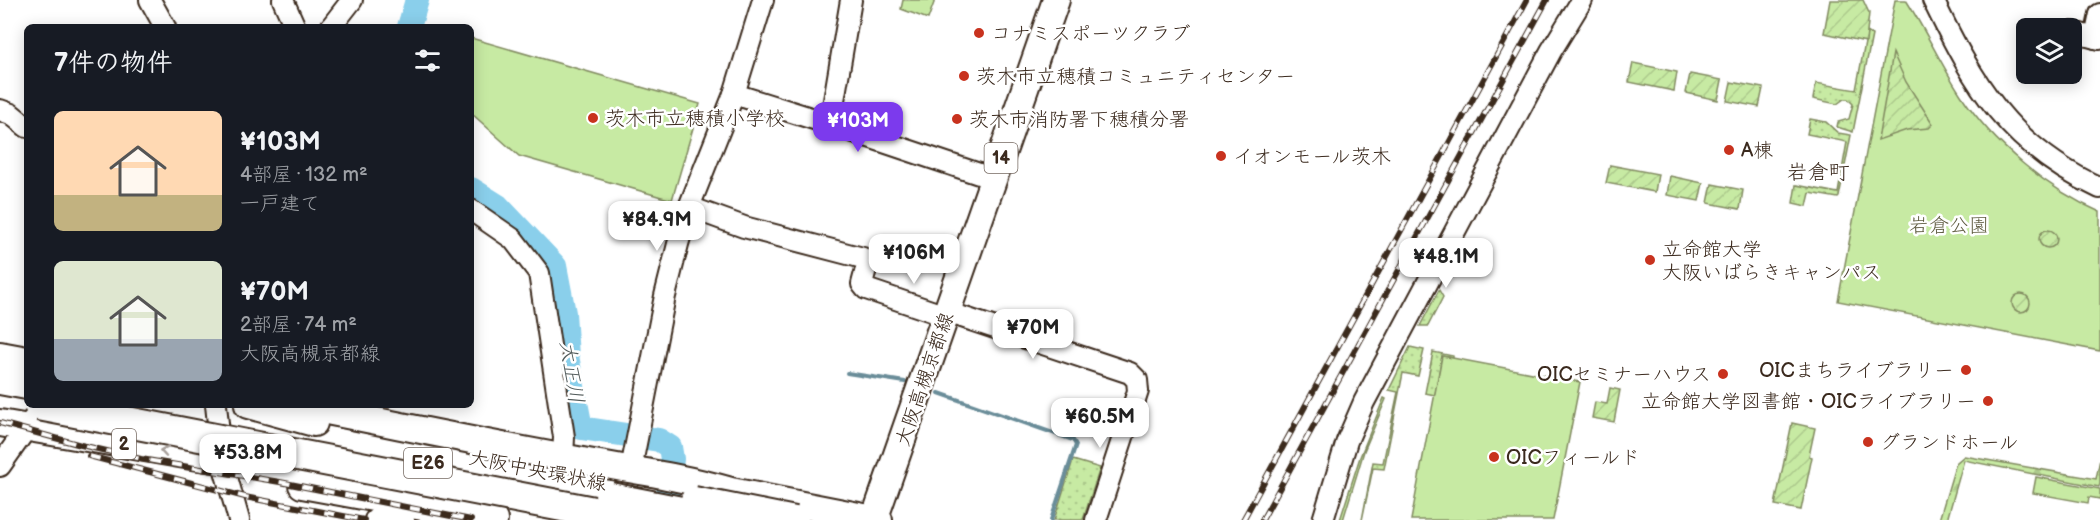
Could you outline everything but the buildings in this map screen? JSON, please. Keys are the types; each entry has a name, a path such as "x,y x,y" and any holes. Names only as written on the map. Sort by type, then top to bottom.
{"highway":[{"path":"0,379 24,383"},
{"name":"E26","path":"0,397 24,406"},
{"name":"E26","path":"148,408 722,520"},
{"name":"E26","path":"34,410 635,520"}],"main road":[{"name":"大阪高槻京都線","path":"876,520 1056,0"},
{"path":"0,355 24,359"},
{"name":"大阪中央環状線","path":"259,408 352,434 662,481 795,520"},
{"path":"311,408 563,458 634,448 662,481 708,484 731,491 876,520"},
{"name":"2","path":"0,423 34,410 191,456 347,477 562,520"},
{"path":"222,460 271,479 494,520"},
{"path":"702,520 708,484"}],"street":[{"path":"150,0 163,24"},
{"path":"283,0 294,24"},
{"path":"333,24 352,0"},
{"path":"634,448 665,296 689,207 734,94 763,0"},
{"path":"830,124 851,0"},
{"path":"1323,520 1347,441 1364,402 1551,51 1582,0"},
{"path":"1934,0 1974,80 2003,117 2024,139 2048,158 2098,184"},
{"path":"2082,34 2097,38 2100,14"},
{"path":"734,94 994,179"},
{"path":"0,110 11,114 24,125"},
{"path":"689,207 744,227 863,258 867,265 862,284 866,289 1130,373 1137,380 1138,392 1096,520"},
{"path":"474,212 513,239 539,273 564,436 563,458"},
{"path":"216,408 222,460 239,520"},
{"path":"0,466 34,410"},
{"path":"375,520 382,515 404,520"}],"green space":[{"path":"903,0 935,0 928,19 901,9"},
{"path":"1830,0 1863,0 1869,13 1866,42 1824,33"},
{"name":"岩倉公園","path":"1895,0 1906,0 1954,84 1989,131 2041,178 2100,212 2100,351 1838,301"},
{"path":"1867,32 1872,35 1853,132 1837,127 1838,122 1849,119 1853,104 1848,99 1837,104 1813,99 1816,83 1856,90"},
{"path":"474,39 700,104 672,200 519,156 474,116"},
{"path":"1893,53 1906,82 1933,124 1929,128 1907,130 1878,140"},
{"path":"1633,63 1677,72 1674,91 1629,82"},
{"path":"1690,74 1722,80 1718,100 1686,93"},
{"path":"1731,82 1763,88 1759,107 1727,101"},
{"path":"1810,119 1826,122 1838,133 1851,135 1839,197 1810,193 1807,206 1793,203 1796,185 1838,193 1847,142 1807,134"},
{"path":"1610,165 1658,174 1655,192 1606,183"},
{"path":"1670,176 1703,183 1699,201 1667,195"},
{"path":"1712,184 1743,190 1740,209 1708,203"},
{"path":"2048,230 2054,233 2057,239 2054,245 2048,248 2042,245 2039,239 2042,233"},
{"path":"1459,252 1471,254 1468,271 1451,268"},
{"path":"1439,290 1443,297 1428,326 1420,326"},
{"path":"2021,294 2027,297 2030,303 2027,309 2021,312 2015,309 2012,303 2015,297"},
{"path":"1410,347 1424,350 1418,376 1403,373 1384,469 1373,468 1362,520 1373,462 1383,463 1398,392 1389,390"},
{"path":"1433,352 1453,356 1453,358 1442,356 1435,395 1425,393"},
{"name":"OICフィールド","path":"1442,356 1580,382 1553,520 1411,520"},
{"path":"1610,388 1620,390 1614,422 1592,418 1595,402 1607,404"},
{"path":"1384,398 1386,399 1364,451 1343,520 1340,520 1360,457"},
{"path":"1792,423 1815,428 1809,456 1812,457 1801,510 1775,505"},
{"path":"1964,456 2096,479 2100,459 2100,484 2099,487 1964,460 1947,520 1939,520 1956,463"},
{"path":"1073,460 1100,468 1083,520 1054,520"},
{"path":"2036,477 2100,489 2100,499 2089,497 2088,503 2033,493"}],"waterway":[{"name":"大正川","path":"410,24 417,0"},
{"name":"大正川","path":"474,191 498,206 555,266 564,313 567,356 581,428 659,440 670,447 672,459 665,520"},
{"path":"847,373 905,382"},
{"path":"939,393 1073,440 1076,445 1051,520"}],"railway":[{"path":"1243,520 1527,0"},
{"path":"1262,520 1547,0"},
{"path":"0,423 141,459 280,482 471,520"},
{"path":"89,456 245,497 364,520"}],"place":[{"name":"コナミスポーツクラブ","path":"979,33"},
{"name":"茨木市立穂積コミュニティセンター","path":"964,76"},
{"name":"茨木市立穂積小学校","path":"593,118"},
{"name":"茨木市消防署下穂積分署","path":"957,119"},
{"name":"A棟","path":"1729,150"},
{"name":"イオンモール茨木","path":"1221,156"},
{"name":"立命館大学 大阪いばらきキャンパス","path":"1650,260"},
{"name":"OICまちライブラリー","path":"1966,370"},
{"name":"OICセミナーハウス","path":"1723,374"},
{"name":"立命館大学図書館・OICライブラリー","path":"1988,401"},
{"name":"グランドホール","path":"1868,442"},
{"name":"OICフィールド","path":"1494,457"}],"district":[{"name":"岩倉町","path":"1818,172"}]}
